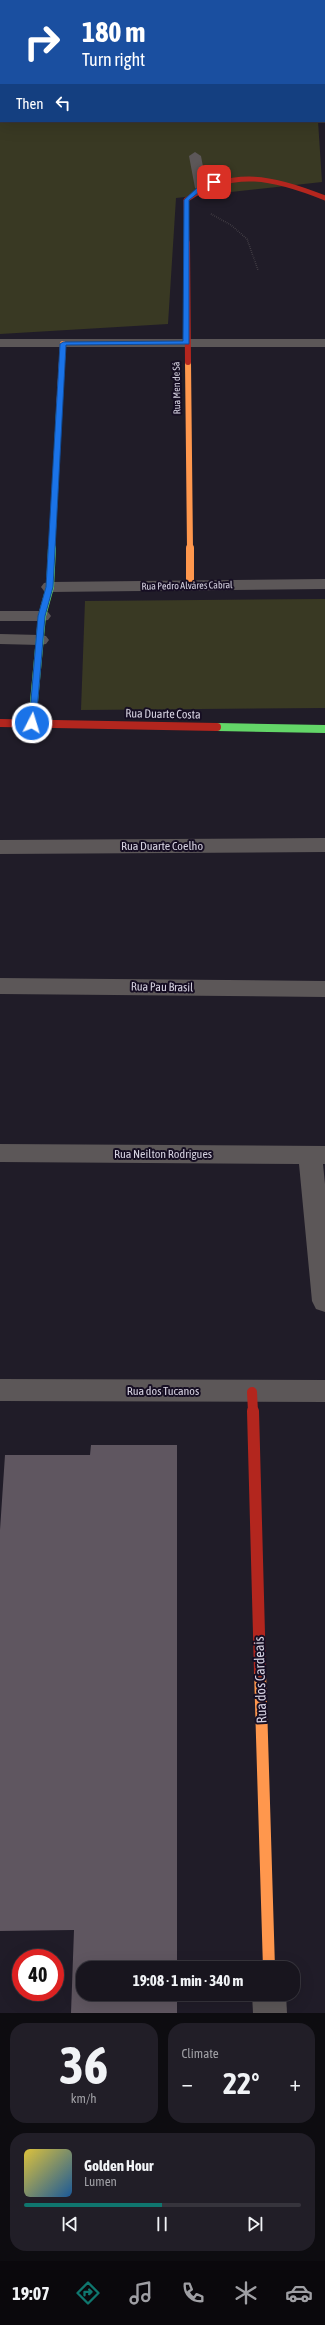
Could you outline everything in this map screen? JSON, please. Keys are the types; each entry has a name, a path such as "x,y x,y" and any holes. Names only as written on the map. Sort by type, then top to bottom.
{"street":[{"path":"195,156 196,191 214,182 248,178 277,181 310,191 325,198"},
{"name":"Rua Men de Sá","path":"190,586 186,343 186,200 196,191"},
{"path":"0,344 186,343 324,347"},
{"path":"32,723 42,616 50,587 63,344"},
{"name":"Rua Pedro Alváres Cabral","path":"50,587 325,584"},
{"path":"0,616 42,616"},
{"path":"0,639 40,640"},
{"name":"Rua Duarte Costa","path":"0,723 325,729"},
{"name":"Rua Duarte Coelho","path":"0,847 325,845"},
{"name":"Rua Pau Brasil","path":"0,986 325,989"},
{"name":"Rua Neilton Rodrigues","path":"0,1153 318,1155"},
{"path":"318,1155 325,1301"},
{"name":"Rua dos Tucanos","path":"0,1390 252,1392 325,1391"},
{"name":"Rua dos Cardeais","path":"252,1392 269,1961"},
{"path":"269,2001 270,2013"}],"path":[{"path":"196,191 202,209 231,225 247,239 258,270"}],"shaded area":[{"path":"0,122 318,122 322,182 176,198 168,324 0,334"},
{"path":"325,599 325,708 81,710 85,601"}],"building":[{"path":"91,1445 177,1445 177,1961 76,1961 76,2001 177,2001 177,2013 71,2013 74,1930 0,1931 0,1530 5,1455 90,1455"}],"traffic: fast":[{"path":"32,723 42,616 50,587 59,411"},
{"path":"217,727 325,729"}],"traffic: slow":[{"path":"59,411 63,344"},
{"path":"188,362 190,585"},
{"path":"260,1671 269,1961"}],"traffic: jam":[{"path":"188,362 186,200 202,189 219,182 254,178 290,185 325,198"},
{"path":"0,723 217,727"},
{"path":"252,1392 260,1671"}],"route":[{"path":"32,723 42,616 50,587 63,344 186,343 186,200 201,188 214,182"}]}
